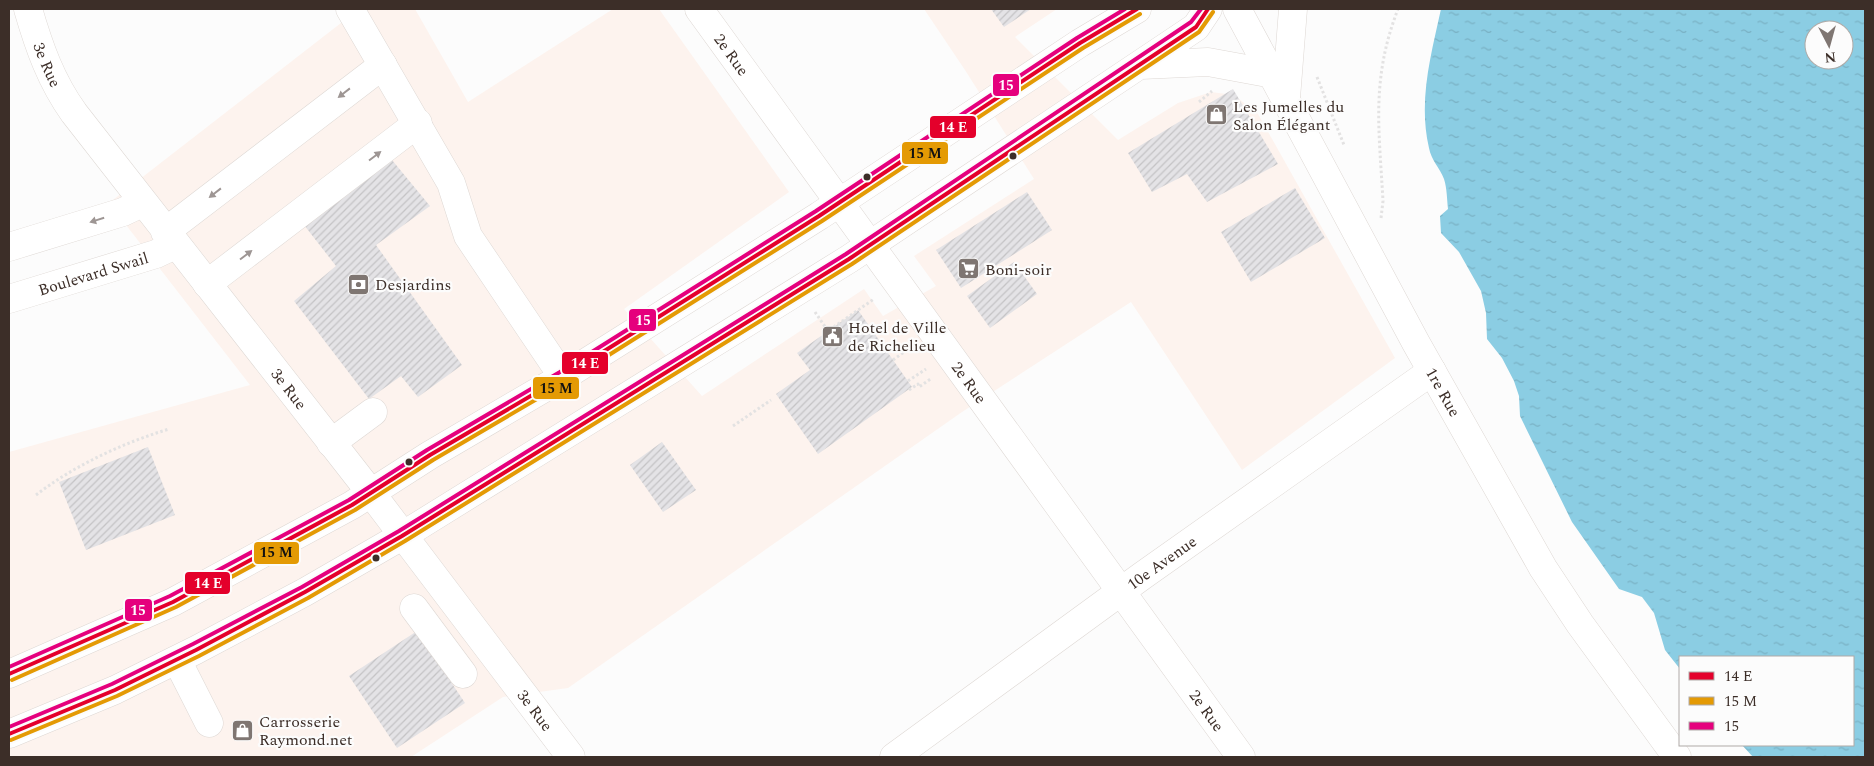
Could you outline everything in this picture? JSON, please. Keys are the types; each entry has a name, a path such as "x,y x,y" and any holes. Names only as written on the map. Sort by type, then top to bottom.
{"street":[{"name":"3e Rue","path":"28,9 46,65 63,98 142,203 371,493 571,757"},
{"path":"350,9 451,183 468,236 563,377"},
{"name":"2e Rue","path":"699,9 1241,757"},
{"path":"9,674 173,602 239,568 371,493 430,455 563,377 839,203 1072,48 1137,9"},
{"path":"9,734 115,690 177,660 298,596 402,536 870,245 1196,27 1208,9"},
{"name":"1re Rue","path":"1237,9 1432,372 1553,584 1677,757"},
{"path":"1286,98 1293,9"},
{"path":"1138,65 1208,62 1273,74"},
{"name":"Boulevard Swail","path":"9,299 156,254 170,238 383,64"},
{"path":"207,284 418,124"},
{"path":"9,247 123,212 142,203"},
{"name":"10e Avenue","path":"894,757 1120,592 1432,372"},
{"path":"331,443 373,412"},
{"path":"414,608 458,678 492,654"},
{"path":"177,660 209,723"}],"path":[{"path":"1376,215 1380,223 1383,201 1378,96 1387,41 1398,9"},
{"path":"1316,71 1346,150"},
{"path":"815,312 828,331 878,296"},
{"path":"893,360 913,345"},
{"path":"908,381 929,368"},
{"path":"909,390 918,384 919,387 934,375"},
{"path":"733,426 771,400"},
{"path":"36,495 58,478 140,438 169,429"}],"shaded area":[{"path":"359,9 415,9 468,102 613,9 659,9 789,192 624,309 702,396 864,289 883,316 936,286 914,256 1034,179 924,9 1057,9 1015,37 1118,140 1178,103 1211,92 1234,95 1258,114 1395,358 1242,470 1131,302 962,412 568,688 503,697 411,757 9,757 9,452 250,385 109,203"}],"water":[{"path":"1441,9 1865,9 1865,757 1753,757 1743,746 1854,746 1854,656 1679,656 1679,668 1665,650 1654,613 1642,597 1619,589 1572,522 1520,416 1519,396 1514,381 1502,358 1487,339 1486,313 1481,291 1459,252 1441,233 1440,216 1448,209 1445,183 1430,152 1426,130 1425,95"}],"building":[{"path":"991,9 1031,9 1004,27"},
{"path":"1233,89 1278,164 1207,202 1187,174 1152,192 1128,153"},
{"name":"Desjardins","path":"392,160 430,206 376,245 462,365 418,397 401,376 369,399 294,301 336,266 304,225"},
{"path":"1295,188 1325,238 1251,282 1221,232"},
{"path":"1027,192 1052,230 961,288 936,250"},
{"path":"1014,262 1037,294 990,328 967,296"},
{"path":"858,310 912,387 818,454 776,394 810,370 797,353"},
{"path":"662,442 696,490 663,512 630,465"},
{"path":"148,447 175,515 86,550 59,482"},
{"path":"417,631 465,703 397,748 349,676"}],"transit line":[{"name":"15","path":"9,667 170,596 349,500 427,450 560,372 816,211 1077,38 1125,9"},
{"path":"9,674 173,602 352,505 430,455 563,377 819,216 1080,43 1137,9"},
{"name":"15","path":"9,727 112,684 193,644 302,587 399,531 846,254 1191,22 1201,9"},
{"path":"9,734 115,690 196,650 305,592 402,536 849,259 1196,27 1208,9"},
{"path":"11,740 117,696 199,656 308,598 405,541 852,264 1199,32 1213,12"},
{"path":"12,680 176,607 355,510 433,460 566,382 822,221 1083,48 1140,14"}],"place":[{"name":"Les Jumelles du Salon Élégant","path":"1217,115"},
{"name":"Boni-soir","path":"969,269"},
{"name":"Desjardins","path":"359,284"},
{"name":"Hotel de Ville de Richelieu","path":"832,336"},
{"name":"Carrosserie Raymond.net","path":"243,730"}]}
